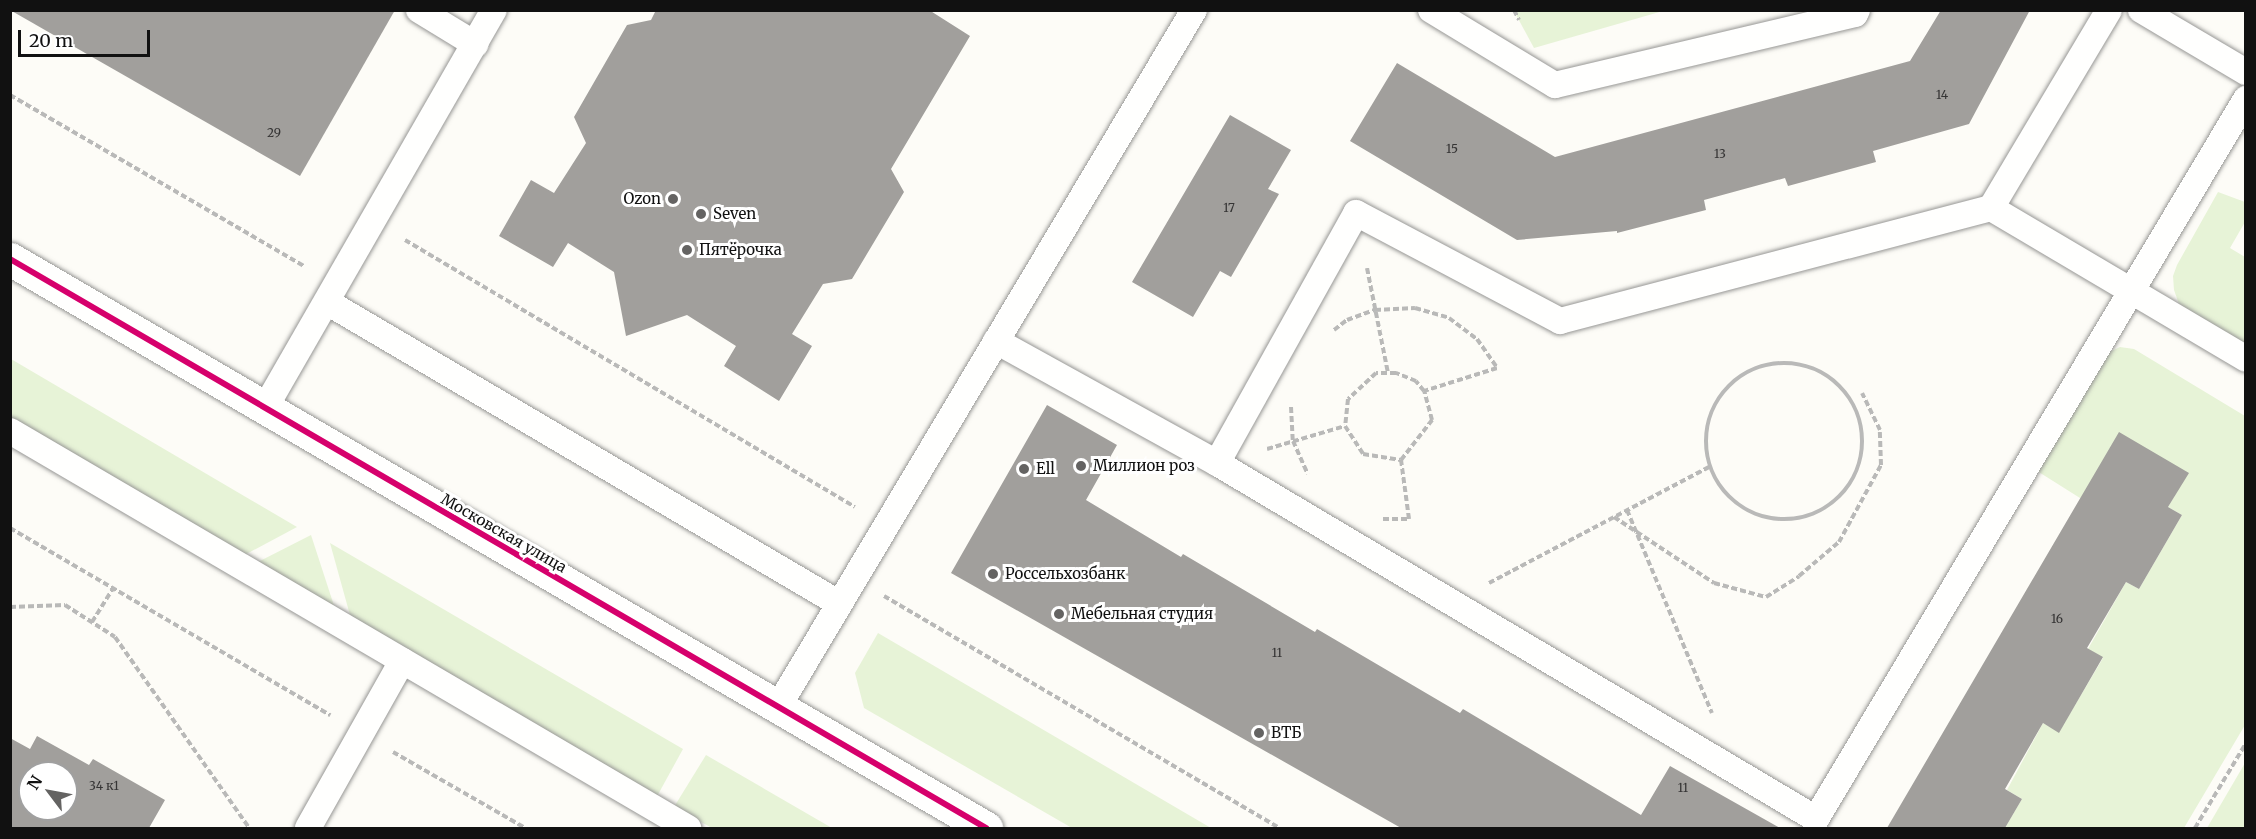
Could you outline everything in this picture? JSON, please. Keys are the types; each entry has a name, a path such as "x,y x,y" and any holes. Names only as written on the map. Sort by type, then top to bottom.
{"street":[{"name":"Московская улица","path":"10,259 986,828"}],"lane":[{"path":"419,10 475,44"},
{"path":"265,408 494,10"},
{"path":"778,707 1194,10"},
{"path":"1431,10 1555,85 1855,14 1857,10"},
{"path":"1217,463 1356,213 1560,321 1991,208 2109,10"},
{"path":"2141,10 2246,72"},
{"path":"996,341 1217,463 1816,819 2246,99"},
{"path":"1991,208 2246,359"},
{"path":"332,293 840,604"},
{"path":"10,431 688,828"},
{"path":"309,828 402,661"}],"path":[{"path":"10,95 332,293"},
{"path":"1356,213 1388,373"},
{"path":"373,221 886,526"},
{"path":"1328,335 1347,320 1375,310 1415,308 1449,318 1477,339 1497,368 1424,391"},
{"path":"1790,363 1816,369 1837,383 1853,404 1862,428 1859,462 1853,479 1838,500 1816,514 1791,520 1764,518 1748,511 1722,490 1709,467 1705,442 1709,416 1721,393 1740,375 1764,365 1790,363"},
{"path":"1376,519 1410,519 1401,460 1432,420 1424,391 1416,381 1388,373 1376,373 1348,399 1345,426 1363,454 1401,460"},
{"path":"1614,517 1714,583 1766,597 1799,576 1839,542 1881,465 1880,430 1862,393"},
{"path":"1291,406 1293,441 1308,475 1314,482"},
{"path":"1217,463 1345,426"},
{"path":"1451,602 1709,467"},
{"path":"1627,510 1713,717"},
{"path":"10,528 525,828"},
{"path":"855,579 1279,828"},
{"path":"92,622 113,588"},
{"path":"10,606 65,605 115,637 249,828"},
{"path":"2195,828 2246,743"}],"green space":[{"path":"1514,11 1663,11 1534,48"},
{"path":"2218,192 2245,202 2245,222 2230,248 2245,257 2245,343 2179,304 2174,290 2173,276 2177,265"},
{"path":"2120,347 2134,349 2245,416 2245,725 2184,828 2005,828 2022,799 2007,790 2043,723 2059,732 2103,658 2088,649 2126,582 2139,589 2182,515 2168,507 2188,473 2080,498 2034,469 2105,354"},
{"path":"11,359 297,527 237,559 11,426"},
{"path":"311,535 339,621 248,567"},
{"path":"330,543 683,749 655,800 353,626"},
{"path":"878,633 1211,828 1072,828 864,708 855,673"},
{"path":"706,755 832,828 712,828 674,807"},
{"path":"2245,763 2245,828 2207,828"}],"building":[{"path":"10,10 395,10 300,176"},
{"name":"Seven","path":"656,10 929,10 970,36 891,169 904,192 852,279 823,284 792,334 812,346 779,401 724,366 736,346 687,315 626,336 614,272 568,243 553,267 499,236 531,180 554,193 586,143 574,117 627,25 651,20"},
{"path":"1941,10 2030,10 1969,124 1873,151 1876,162 1788,186 1785,178 1704,200 1706,210 1617,233 1617,231 1517,240 1350,141 1397,63 1555,157 1910,61"},
{"path":"1230,115 1291,150 1268,189 1279,194 1231,277 1220,271 1193,317 1132,282"},
{"path":"1047,405 1117,445 1086,500 1181,557 1183,554 1315,632 1317,629 1460,713 1463,709 1641,815 1670,766 1780,828 1401,828 951,573"},
{"path":"2119,432 2189,473 2168,507 2182,515 2139,589 2126,582 2087,648 2103,657 2059,733 2043,723 2005,789 2022,799 2005,828 1887,828"},
{"path":"37,736 89,765 93,759 165,800 149,828 10,828 10,738 30,749"}],"cycle path":[{"path":"10,259 986,828"}],"place":[{"name":"Ozon","path":"673,199"},
{"name":"Seven","path":"701,214"},
{"name":"Пятёрочка","path":"687,250"},
{"name":"Миллион роз","path":"1081,466"},
{"name":"Ell","path":"1024,469"},
{"name":"Россельхозбанк","path":"993,574"},
{"name":"Мебельная студия","path":"1059,614"},
{"name":"ВТБ","path":"1259,733"}]}
